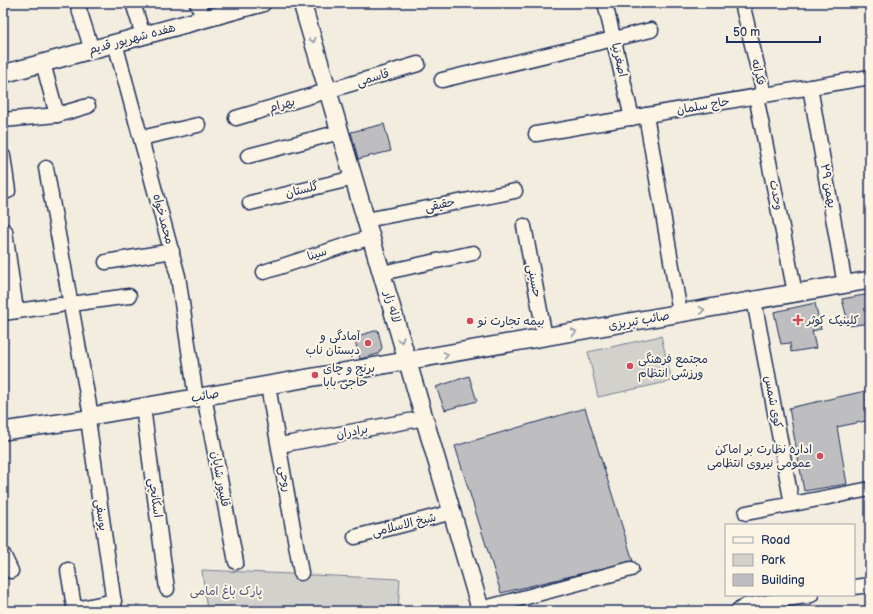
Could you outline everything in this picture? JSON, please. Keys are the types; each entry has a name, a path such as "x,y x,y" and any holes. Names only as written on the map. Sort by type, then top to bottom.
{"main road":[{"name":"هفده شهریور قدیم","path":"3,74 262,3"},
{"name":"لاله زار","path":"302,3 481,610"},
{"name":"صائب تبریزی","path":"408,362 870,280"},
{"name":"صائب","path":"3,431 408,362"}],"street":[{"path":"77,3 92,50"},
{"path":"133,3 143,36"},
{"path":"197,3 204,19"},
{"name":"اصغرنیا","path":"605,3 614,39 639,117 680,314"},
{"name":"فکرانه","path":"742,3 760,95"},
{"path":"442,80 651,30"},
{"name":"محمدخواه","path":"115,43 172,251 200,397"},
{"path":"43,63 56,115"},
{"name":"قاسمی","path":"328,91 418,64"},
{"name":"حاج سلمان","path":"536,134 870,77"},
{"name":"۲۹ بهمن","path":"810,87 845,284"},
{"name":"بهرام","path":"236,118 328,91"},
{"name":"وحدت","path":"760,95 795,293"},
{"path":"3,120 56,115 88,106"},
{"path":"141,138 198,125"},
{"path":"248,156 340,132"},
{"path":"3,156 8,191"},
{"name":"یوسفی","path":"46,168 66,305 90,417 114,606"},
{"name":"گلستان","path":"250,203 354,178"},
{"name":"حقیقی","path":"366,220 515,191"},
{"name":"حسینی","path":"524,226 545,337"},
{"path":"4,231 9,312 129,296"},
{"name":"سینا","path":"264,272 371,237"},
{"path":"106,262 172,251"},
{"path":"382,273 473,253"},
{"name":"کوی شمس","path":"754,300 792,504"},
{"name":"روحی","path":"268,386 280,445 301,573"},
{"name":"قلیپور شایان","path":"200,397 236,562"},
{"name":"اسکانچی","path":"143,407 167,589"},
{"name":"برادران","path":"280,445 425,418"},
{"path":"746,513 870,489"},
{"name":"شیخ الاسلامی","path":"355,537 453,512"},
{"path":"3,554 11,571"},
{"path":"481,610 631,569"},
{"path":"68,570 74,607 76,609 114,606"},
{"path":"855,587 870,585"},
{"path":"738,611 745,606 805,596"}],"green space":[{"name":"مجتمع فرهنگی ورزشی انتظام","path":"661,336 672,381 598,397 588,352"},
{"name":"پارک باغ امامی","path":"202,570 400,579 398,611 207,611"}],"building":[{"path":"384,124 391,151 358,159 351,132"},
{"path":"870,294 870,323 849,326 842,299"},
{"name":"کلینیک کوثر","path":"815,303 821,329 812,331 816,348 791,352 790,343 781,344 774,312"},
{"name":"آمادگی و دبستان ناب","path":"378,330 382,348 378,354 360,359 354,337"},
{"path":"469,376 477,401 445,410 436,387"},
{"name":"اداره نظارت بر اماکن عمومی نیروی انتظامی","path":"870,390 870,420 837,427 847,484 804,491 789,408"},
{"path":"585,408 633,561 501,593 455,446"}],"place":[{"name":"کلینیک کوثر","path":"798,320"},
{"name":"بیمه تجارت نو","path":"470,321"},
{"name":"آمادگی و دبستان ناب","path":"368,343"},
{"name":"مجتمع فرهنگی ورزشی انتظام","path":"630,366"},
{"name":"برنج و چای حاجی بابا","path":"315,375"},
{"name":"اداره نظارت بر اماکن عمومی نیروی انتظامی","path":"820,456"}]}
